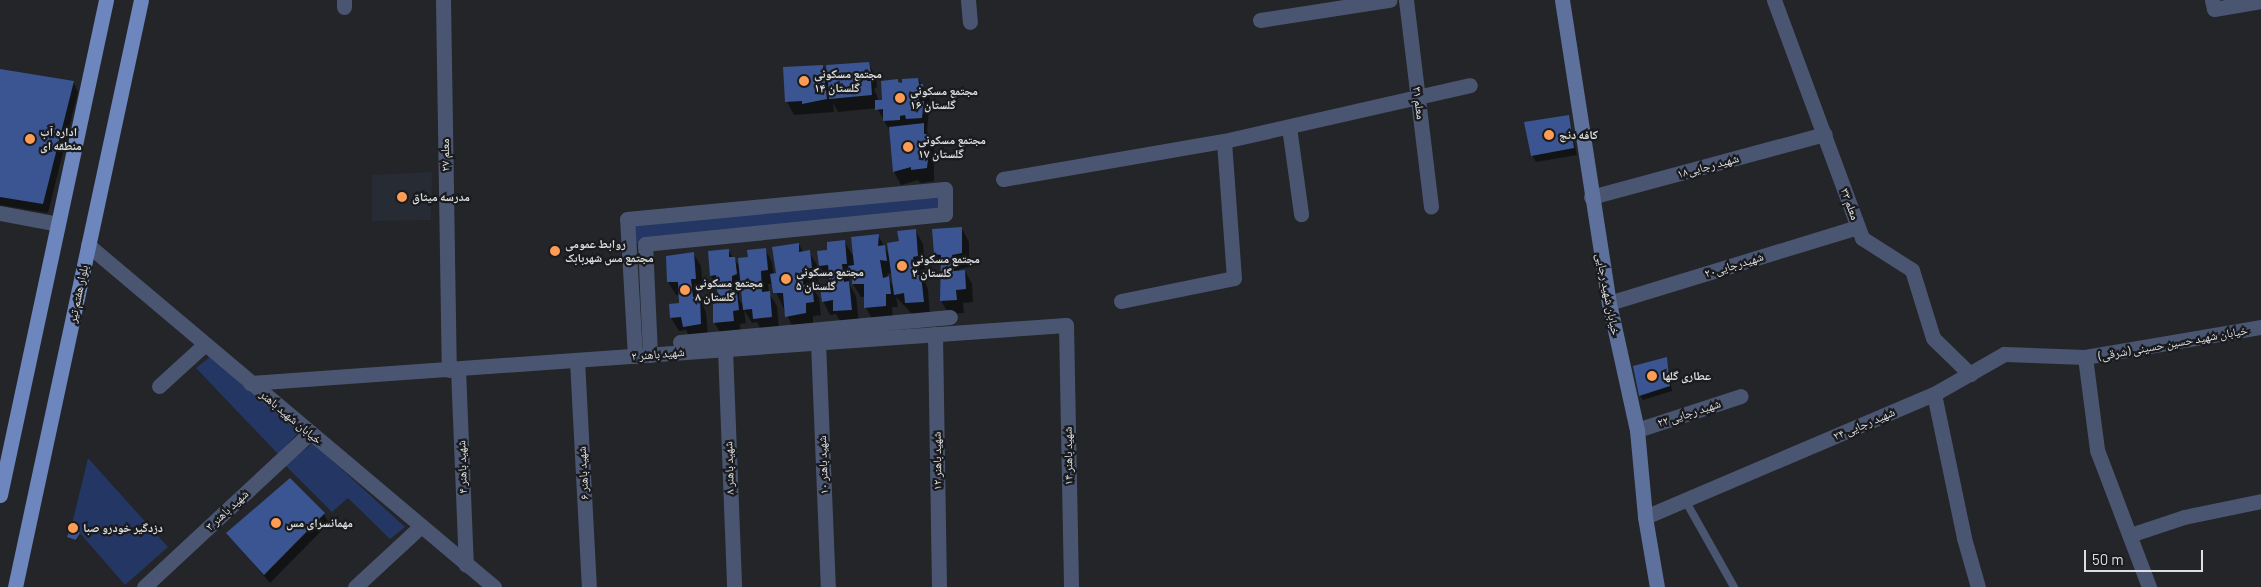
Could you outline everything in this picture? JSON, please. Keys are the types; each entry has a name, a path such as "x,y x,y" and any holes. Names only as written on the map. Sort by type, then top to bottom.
{"main road":[{"path":"0,496 106,0"},
{"name":"بلوار هفتم تیر","path":"15,587 141,0"}],"street":[{"name":"معلم ۲۷","path":"442,0 453,370"},
{"path":"968,0 970,22"},
{"path":"1260,20 1389,0"},
{"name":"معلم ۳۱","path":"1406,0 1431,206"},
{"name":"خیابان شهید رجایی","path":"1562,0 1591,197 1609,303 1637,430 1645,517 1657,587"},
{"name":"معلم ۳۳","path":"1774,0 1862,238 1912,270 1933,338 1970,374"},
{"path":"2213,5 2261,1"},
{"path":"1003,178 1224,141 1470,85"},
{"path":"1289,127 1301,214"},
{"name":"شهید رجایی۱۸","path":"1591,197 1825,134"},
{"path":"1121,301 1234,278 1224,141"},
{"path":"629,246 945,214 945,189 627,219 629,246 645,352"},
{"path":"0,213 58,224"},
{"name":"شهیدرجایی۲۰","path":"1609,303 1858,227"},
{"path":"644,244 645,352"},
{"name":"خیابان شهید باهنر","path":"88,245 420,527 494,587"},
{"path":"645,352 950,317"},
{"name":"شهید باهنر ۲","path":"250,383 453,370 578,360 645,352 725,349 1066,325"},
{"name":"شهید باهنر ۱۴","path":"1066,325 1071,587"},
{"name":"خیابان شهید حسین حسینی (شرقی)","path":"2085,357 2261,327"},
{"name":"شهید باهنر ۱۲","path":"936,334 939,587"},
{"name":"شهید باهنر ۱۰","path":"818,342 828,587"},
{"path":"158,386 205,344"},
{"name":"شهید باهنر ۸","path":"725,349 734,587"},
{"name":"شهید رجایی ۲۴","path":"1645,517 1934,394 2004,354 2085,357"},
{"path":"2085,357 2096,450 2149,587"},
{"name":"شهید باهنر ۶","path":"578,360 589,587"},
{"name":"شهید باهنر ۴","path":"453,370 466,565"},
{"path":"1934,394 1978,587"},
{"name":"شهید رجایی ۲۲","path":"1637,430 1741,396"},
{"name":"شهید باهنر ۳","path":"144,587 310,433"},
{"path":"2130,535 2184,517 2261,501"},
{"path":"355,587 420,527"}],"lane":[{"path":"1685,500 1734,587"}],"shaded area":[{"name":"مدرسه میثاق","path":"432,172 431,220 372,221 372,175"},
{"path":"943,191 943,213 630,244 629,221"},
{"path":"211,356 298,433 278,454 196,368"},
{"path":"313,443 405,527 390,539 348,498 332,512 285,465"},
{"path":"88,458 168,547 125,585 72,524"}],"building":[{"path":"869,62 871,73 867,74 867,81 871,81 872,95 829,99 828,82 831,82 830,77 827,77 826,65"},
{"name":"مجتمع مسکونی گلستان ۱۴","path":"823,65 827,99 802,104 802,101 785,102 783,67"},
{"name":"اداره آب منطقه ای","path":"0,69 74,81 43,204 0,197"},
{"name":"مجتمع مسکونی گلستان ۱۶","path":"918,78 919,84 923,84 923,95 919,95 919,101 924,101 922,118 906,119 905,115 900,116 900,120 883,121 883,109 875,110 875,100 882,100 881,81 898,79 898,82 902,83 902,79"},
{"name":"کافه دنج","path":"1569,115 1574,148 1531,156 1524,122"},
{"name":"مجتمع مسکونی گلستان ۱۷","path":"924,123 924,134 927,134 925,150 929,150 927,168 911,170 911,167 893,172 889,127"},
{"path":"962,227 962,253 952,255 954,271 965,270 966,289 956,290 957,300 940,301 941,255 934,254 932,229"},
{"name":"مجتمع مسکونی گلستان ۲","path":"916,229 918,256 913,257 915,275 921,275 924,302 905,303 904,293 894,295 887,243 899,241 897,231"},
{"path":"879,234 878,246 885,245 887,261 880,260 883,278 889,276 891,294 886,294 886,306 864,308 864,284 852,284 853,272 849,272 848,266 854,265 851,237"},
{"path":"845,240 847,264 842,264 844,282 849,281 852,310 833,311 833,300 822,302 820,287 830,286 828,265 819,266 817,251 827,250 827,242"},
{"name":"مجتمع مسکونی گلستان ۵","path":"799,243 799,252 810,250 812,268 802,269 803,285 812,284 814,302 806,303 806,313 785,317 783,293 773,293 770,274 776,273 772,247"},
{"path":"766,248 768,270 761,271 762,292 770,291 772,317 753,319 752,309 743,310 738,258 748,257 747,250"},
{"path":"729,249 729,257 735,257 737,274 732,276 732,293 737,293 739,310 733,311 734,321 713,323 713,304 718,303 716,275 710,276 708,251"},
{"name":"مجتمع مسکونی گلستان ۸","path":"694,252 696,279 691,279 693,297 700,297 701,324 683,327 681,317 670,318 669,304 679,303 678,282 667,282 666,256"},
{"name":"عطاری گلها","path":"1667,357 1670,386 1639,396 1633,366"},
{"name":"مهمانسرای مس","path":"290,478 325,513 264,575 226,533"},
{"name":"دزدگیر خودرو صبا","path":"72,524 80,533 76,540 67,537"}],"place":[{"name":"مجتمع مسکونی گلستان ۱۴","path":"804,81"},
{"name":"مجتمع مسکونی گلستان ۱۶","path":"900,98"},
{"name":"کافه دنج","path":"1549,135"},
{"name":"اداره آب منطقه ای","path":"30,139"},
{"name":"مجتمع مسکونی گلستان ۱۷","path":"908,147"},
{"name":"مدرسه میثاق","path":"402,197"},
{"name":"روابط عمومی مجتمع مس شهربابک","path":"555,251"},
{"name":"مجتمع مسکونی گلستان ۲","path":"902,266"},
{"name":"مجتمع مسکونی گلستان ۵","path":"786,279"},
{"name":"مجتمع مسکونی گلستان ۸","path":"685,290"},
{"name":"عطاری گلها","path":"1652,376"},
{"name":"مهمانسرای مس","path":"276,523"},
{"name":"دزدگیر خودرو صبا","path":"73,528"}]}
